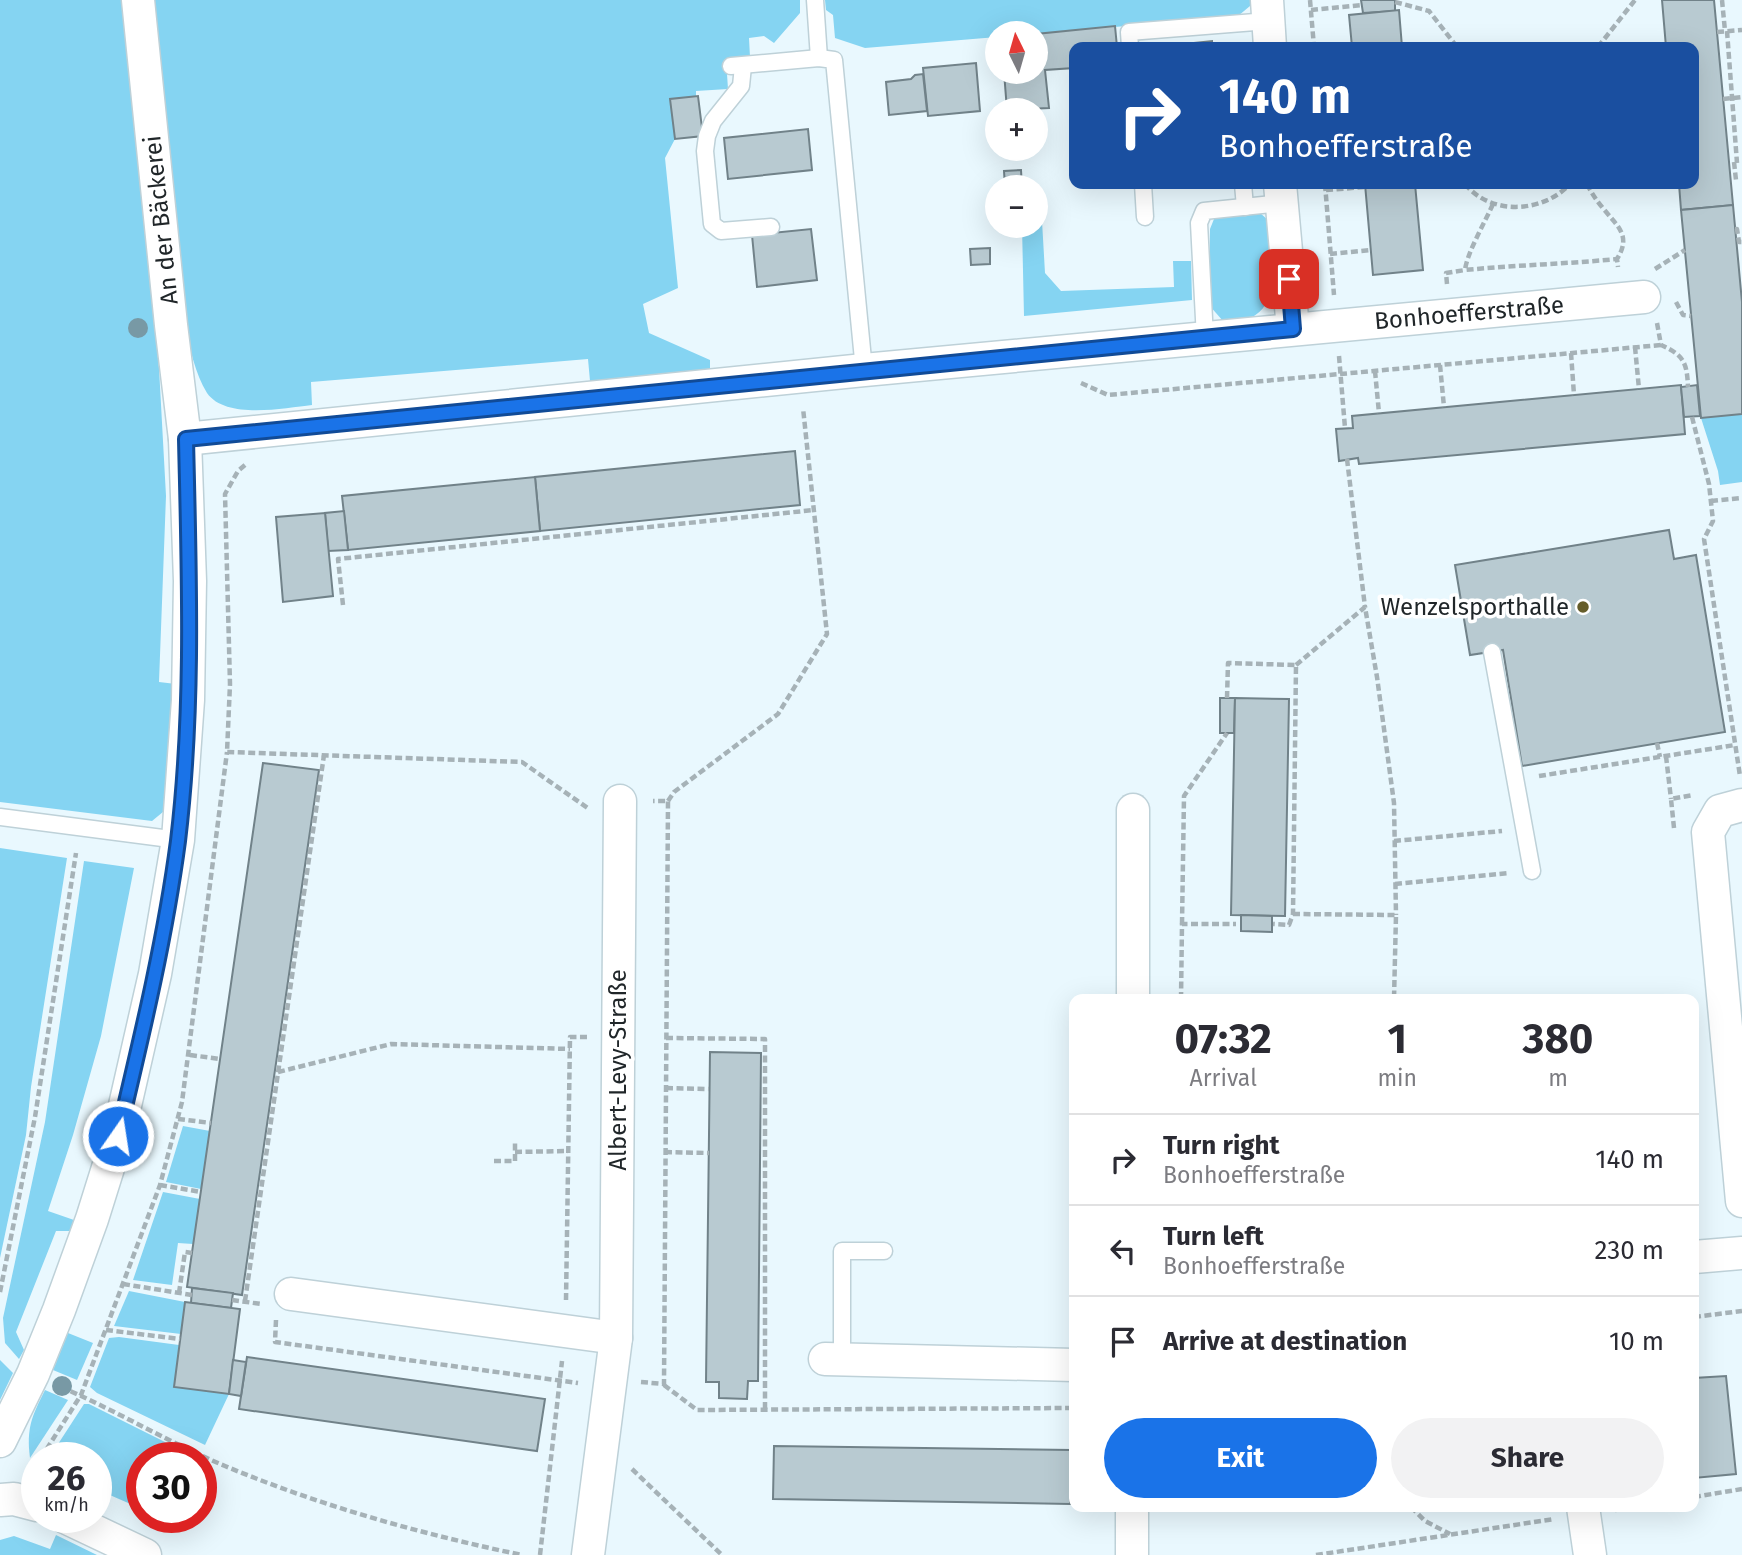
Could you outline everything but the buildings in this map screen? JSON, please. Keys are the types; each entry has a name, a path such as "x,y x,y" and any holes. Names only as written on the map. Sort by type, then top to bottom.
{"street":[{"name":"An der Bäckerei","path":"0,1441 33,1374 60,1310 118,1136 155,974 178,840 188,700 190,581 186,439 171,325 138,0"},
{"path":"1281,193 1293,329"},
{"name":"Bonhoefferstraße","path":"186,439 1293,329 1647,288"},
{"path":"1742,805 1720,811 1708,832 1733,1013 1742,1200"},
{"path":"1133,810 1133,994"},
{"name":"Albert-Levy-Straße","path":"588,1555 617,1338 620,816"},
{"path":"1699,1257 1742,1253"},
{"path":"278,1305 617,1338"},
{"path":"833,1359 1069,1365"},
{"path":"0,1500 21,1501"},
{"path":"1132,1512 1132,1555"},
{"path":"1583,1512 1590,1555"},
{"path":"99,1533 145,1555"}],"lane":[{"path":"815,0 819,58"},
{"path":"1130,42 1129,32 1269,23"},
{"path":"771,227 721,230 712,224 706,136 713,121 741,86 737,66 819,58 834,60 864,370"},
{"path":"1143,189 1145,216"},
{"path":"1243,189 1245,207"},
{"path":"1205,338 1199,223 1204,211 1245,207 1281,193"},
{"path":"1492,652 1532,872"},
{"path":"0,817 178,840"},
{"path":"833,1359 842,1251 884,1251"}],"path":[{"path":"1310,0 1314,42"},
{"path":"1602,42 1635,0"},
{"path":"1722,0 1732,98 1736,180"},
{"path":"1395,2 1429,11 1453,42"},
{"path":"1311,10 1362,5"},
{"path":"1717,32 1742,30"},
{"path":"1723,99 1742,97"},
{"path":"1325,190 1338,189"},
{"path":"1472,189 1493,204 1526,208 1559,195 1565,189"},
{"path":"1493,204 1472,252 1466,259 1465,270 1617,259"},
{"path":"1735,229 1739,242 1742,242"},
{"path":"1330,254 1371,250"},
{"path":"1647,288 1651,271 1685,250"},
{"path":"1077,382 1108,395 1661,345"},
{"path":"1635,347 1639,389"},
{"path":"1571,353 1574,395"},
{"path":"1440,365 1444,407"},
{"path":"1687,369 1696,368"},
{"path":"1375,371 1379,413"},
{"path":"664,1384 668,801 674,792 778,714 827,634 802,400"},
{"path":"1692,417 1707,470 1713,521 1704,539 1737,756"},
{"path":"51,1442 81,1395 160,1185 183,1102 227,752 230,684 225,494 237,471 254,457"},
{"path":"1347,459 1365,607 1394,803 1394,994"},
{"path":"1711,501 1742,498"},
{"path":"343,605 338,559 814,510"},
{"path":"1227,698 1228,663 1296,665 1365,607"},
{"path":"1273,924 1289,925 1293,914 1296,665"},
{"path":"1181,994 1184,796 1227,733"},
{"path":"1657,743 1663,756 1671,799"},
{"path":"1515,779 1735,745"},
{"path":"227,752 522,762 620,816 668,801"},
{"path":"245,1301 324,755"},
{"path":"1394,841 1524,829"},
{"path":"0,1292 35,1117 76,853"},
{"path":"1395,884 1532,872"},
{"path":"1293,914 1395,915"},
{"path":"1182,923 1236,924"},
{"path":"540,1555 566,1331 570,1037 618,1036"},
{"path":"666,1038 765,1039 765,1409"},
{"path":"278,1072 391,1044 570,1049"},
{"path":"189,1055 220,1059"},
{"path":"666,1088 709,1088"},
{"path":"178,1119 211,1123"},
{"path":"494,1161 515,1161 515,1140"},
{"path":"515,1152 568,1152"},
{"path":"665,1152 709,1153"},
{"path":"160,1185 201,1192"},
{"path":"179,1293 185,1252 192,1253"},
{"path":"124,1284 192,1295"},
{"path":"232,1300 278,1305 275,1342 559,1380 664,1384 697,1409 1069,1408"},
{"path":"1699,1316 1742,1311"},
{"path":"106,1330 180,1339"},
{"path":"33,1374 224,1465 324,1502 449,1540 522,1555"},
{"path":"600,1462 633,1469 722,1555"},
{"path":"1699,1496 1742,1489"},
{"path":"1416,1512 1425,1521 1451,1534"},
{"path":"1316,1555 1577,1512"}],"shaded area":[{"path":"0,0 122,0 159,368 166,496 159,682 176,684 169,807 152,821 0,802"},
{"path":"151,0 800,0 800,13 774,43 764,36 749,38 750,57 726,59 728,89 696,91 696,96 670,99 675,139 665,158 678,288 643,304 649,333 710,360 710,370 590,381 588,359 311,382 312,405 286,408 241,409 227,407 216,401 207,393 199,377 184,325"},
{"path":"825,0 1250,0 1250,6 1238,16 1048,33 1048,21 985,21 985,38 865,48 835,38 833,15 826,10"},
{"path":"1225,213 1260,213 1268,220 1272,288 1261,310 1244,320 1223,321 1209,305 1210,229 1214,219"},
{"path":"1022,238 1043,238 1045,273 1061,291 1174,287 1173,261 1191,261 1192,300 1024,316"},
{"path":"1742,414 1742,482 1720,485 1701,418"},
{"path":"0,848 67,858 26,1135 0,1258"},
{"path":"84,861 134,868 101,1036 48,1211 74,1220 71,1231 56,1231 16,1332 24,1350 19,1359 5,1343 3,1318 45,1122"},
{"path":"183,1126 210,1131 201,1189 166,1182"},
{"path":"163,1192 200,1199 193,1244 178,1243 172,1285 133,1280"},
{"path":"129,1291 185,1302 181,1334 114,1326"},
{"path":"68,1333 93,1343 77,1380 53,1370"},
{"path":"109,1338 179,1345 174,1387 229,1394 206,1442 199,1442 97,1393 90,1387"},
{"path":"0,1360 13,1373 0,1400"},
{"path":"45,1390 68,1400 40,1442 29,1442 31,1422"},
{"path":"84,1404 89,1404 165,1442 126,1442 126,1502 112,1496 112,1442 59,1442"},
{"path":"56,1535 97,1555 0,1555 0,1540 14,1536 50,1549"}],"place":[{"name":"Wenzelsporthalle","path":"1583,607"}],"route":[{"path":"118,1136 155,974 178,840 188,700 190,581 186,439 1293,329 1289,279"}]}
